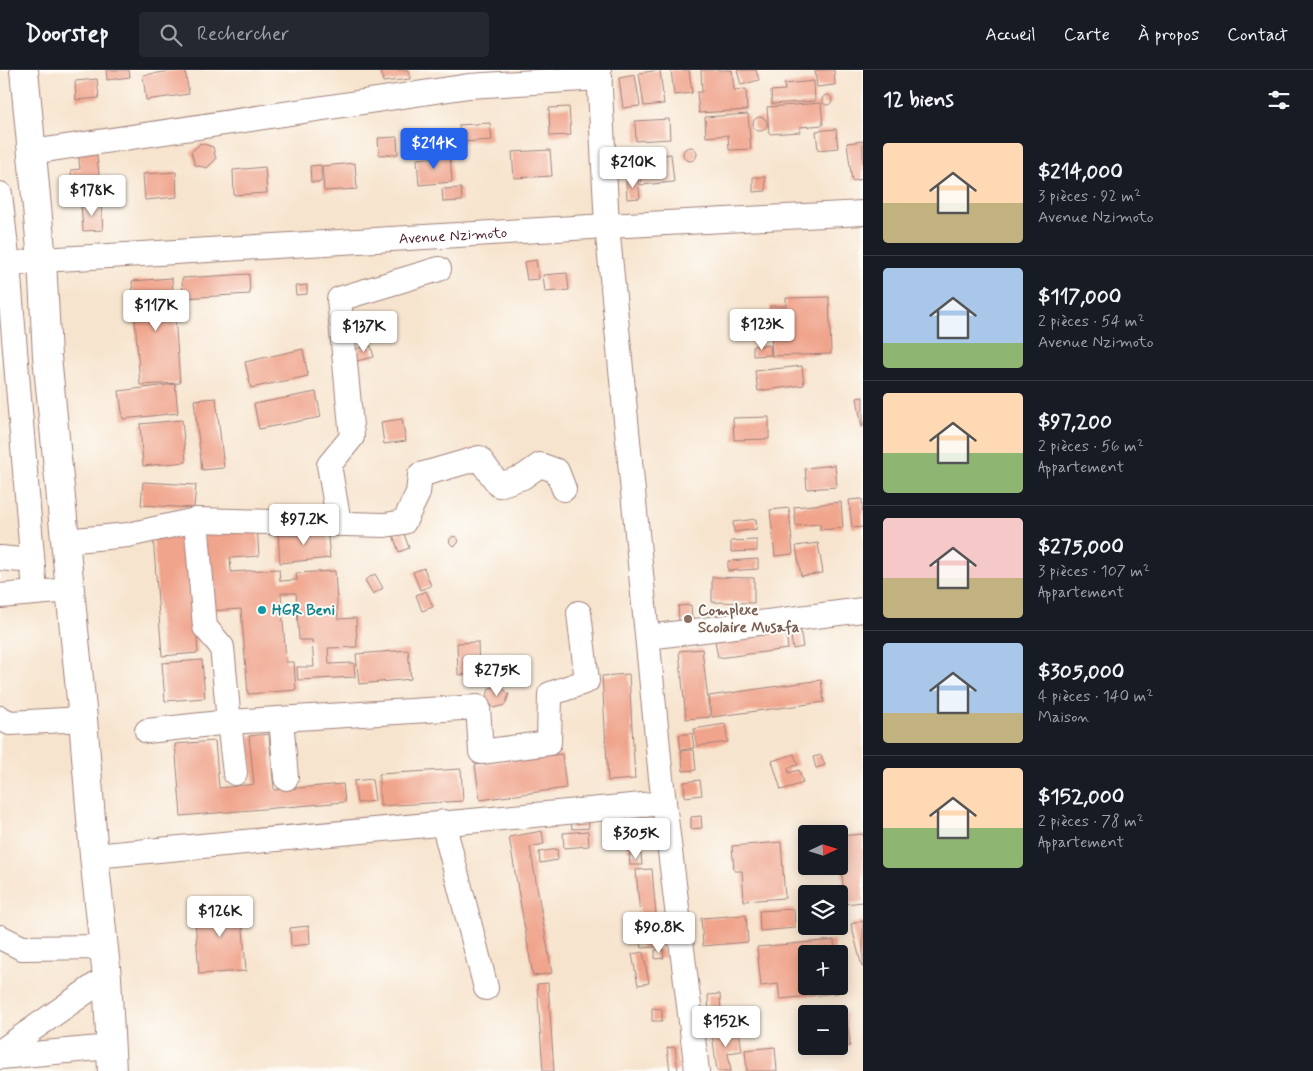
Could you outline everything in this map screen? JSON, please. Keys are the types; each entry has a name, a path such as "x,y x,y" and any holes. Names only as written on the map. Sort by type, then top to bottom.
{"highway":[{"path":"24,70 42,260 47,356 107,977 112,1059"}],"street":[{"path":"32,152 467,78 600,74 607,226 664,802 697,1071"},
{"path":"0,194 8,356 35,592"},
{"name":"Avenue Nzimoto","path":"4,266 42,260 607,226 863,213"},
{"path":"339,524 329,465 352,437 339,300 439,269"},
{"path":"8,356 47,356"},
{"path":"65,541 128,534 196,520 385,525 404,522 418,493 420,475 478,458 499,485 524,477 540,465 557,471 564,489"},
{"path":"196,520 204,627 222,648 235,774"},
{"path":"0,558 32,561"},
{"path":"0,596 70,590"},
{"path":"648,637 863,610"},
{"path":"147,731 229,722 478,707 481,752 549,743 550,694 586,681 579,612"},
{"path":"0,718 10,723 83,719"},
{"path":"280,719 286,778"},
{"path":"94,856 664,802"},
{"path":"443,822 486,988"},
{"path":"0,937 22,948 103,947"},
{"path":"0,1052 107,977"},
{"path":"0,1057 112,1059"}],"building":[{"path":"106,70 129,70 130,77 107,80"},
{"path":"185,70 189,94 146,100 143,75"},
{"path":"381,70 408,70 410,79 383,82"},
{"path":"660,70 664,104 644,106 639,73"},
{"path":"671,70 689,70 692,93 674,95"},
{"path":"701,70 732,70 734,90 746,89 747,110 699,113 697,92 702,92"},
{"path":"737,70 756,70 759,80 741,85"},
{"path":"815,70 834,70 835,85 817,87"},
{"path":"635,75 640,106 623,108 619,78"},
{"path":"97,79 99,98 76,100 75,81"},
{"path":"814,81 815,101 772,104 771,91 785,90 784,84"},
{"path":"825,95 829,95 832,100 829,105 825,105 822,102 822,98"},
{"path":"821,103 823,125 800,127 800,132 769,134 767,107"},
{"path":"569,107 571,135 550,136 549,108"},
{"path":"748,114 751,149 729,150 728,135 706,137 705,117"},
{"path":"760,117 765,119 767,124 765,129 760,131 755,129 753,124 755,119"},
{"path":"669,119 670,139 636,141 635,121"},
{"path":"490,123 492,140 460,142 459,125"},
{"path":"836,129 838,148 818,150 816,131"},
{"path":"397,137 398,154 379,155 378,138"},
{"path":"863,141 863,179 852,181 847,143"},
{"path":"201,143 213,147 216,159 207,168 195,165 191,152"},
{"path":"687,147 693,147 697,154 693,161 687,161 683,157 683,151"},
{"path":"96,148 102,201 74,204 71,170 80,169 78,150"},
{"path":"550,150 552,176 514,178 512,152"},
{"path":"671,154 674,182 641,185 638,158"},
{"path":"450,156 452,182 419,185 417,159"},
{"path":"355,163 357,189 324,191 322,166"},
{"path":"321,165 321,182 311,182 310,166"},
{"path":"265,167 267,193 234,195 233,170"},
{"path":"176,172 177,197 145,200 143,174"},
{"path":"753,177 765,177 766,191 753,192"},
{"path":"638,179 640,198 627,199 626,181"},
{"path":"461,188 462,201 443,202 442,189"},
{"path":"101,202 103,230 83,231 81,204"},
{"path":"536,260 539,279 527,280 524,262"},
{"path":"567,273 569,290 545,292 543,275"},
{"path":"249,274 250,294 183,298 182,278"},
{"path":"172,278 180,383 140,385 132,281"},
{"path":"307,285 307,294 296,295 295,286"},
{"path":"829,297 831,354 772,356 770,306 786,306 786,298"},
{"path":"770,345 771,355 753,356 753,346"},
{"path":"371,346 374,357 356,361 354,349"},
{"path":"303,349 308,376 251,388 245,362"},
{"path":"802,366 804,385 758,391 755,371"},
{"path":"175,384 178,413 123,419 119,391"},
{"path":"316,392 321,417 259,429 254,404"},
{"path":"863,397 863,427 862,427 857,398"},
{"path":"216,398 224,468 202,470 194,400"},
{"path":"769,417 769,439 734,440 733,418"},
{"path":"402,419 406,441 384,444 381,422"},
{"path":"182,420 186,462 143,466 140,424"},
{"path":"835,465 837,487 807,489 805,468"},
{"path":"143,482 196,485 194,508 141,505"},
{"path":"862,499 863,527 852,528 849,500"},
{"path":"841,502 843,528 820,530 820,524 796,526 794,507"},
{"path":"789,508 793,554 775,556 770,510"},
{"path":"756,519 757,529 734,532 733,522"},
{"name":"HGR Beni","path":"257,526 259,556 230,558 231,572 279,569 280,581 297,580 296,573 335,571 338,619 356,618 357,647 328,648 329,664 354,663 355,677 298,680 297,667 314,667 312,640 299,640 296,593 281,593 286,662 294,662 296,690 248,694 241,609 209,611 203,530"},
{"path":"327,528 330,558 280,563 278,533"},
{"path":"403,531 409,548 399,552 393,535"},
{"path":"189,533 198,653 162,656 153,535"},
{"path":"454,537 458,541 454,545 450,541"},
{"path":"757,540 757,551 731,552 731,541"},
{"path":"818,543 823,573 801,576 796,546"},
{"path":"758,559 758,569 728,571 728,561"},
{"path":"424,568 431,586 420,590 413,572"},
{"path":"375,574 383,588 373,594 365,580"},
{"path":"712,577 754,578 754,603 712,602"},
{"path":"426,591 433,607 422,611 416,595"},
{"path":"691,605 692,620 679,621 678,606"},
{"path":"785,625 788,649 718,658 714,635"},
{"path":"800,628 803,647 793,649 790,630"},
{"path":"478,642 479,674 458,675 457,643"},
{"path":"702,649 710,717 686,719 679,651"},
{"path":"408,650 411,679 359,684 356,654"},
{"path":"202,660 205,698 165,701 162,663"},
{"path":"629,674 635,779 608,781 602,676"},
{"path":"821,680 824,702 712,717 709,696"},
{"path":"500,686 509,694 505,705 494,708 486,700 489,688"},
{"path":"725,724 728,742 697,746 694,729"},
{"path":"692,733 694,748 681,750 679,735"},
{"path":"269,734 274,790 343,784 345,802 181,816 175,744 215,741 219,788 254,784 249,736"},
{"path":"694,750 696,770 683,771 681,751"},
{"path":"562,754 566,788 480,800 475,765"},
{"path":"794,754 798,765 788,768 789,773 799,770 803,783 781,790 772,761"},
{"path":"821,755 825,765 816,768 813,757"},
{"path":"461,769 463,801 380,806 379,774"},
{"path":"372,779 375,801 357,803 354,781"},
{"path":"700,780 702,795 685,797 684,782"},
{"path":"701,816 702,828 691,829 691,817"},
{"path":"588,819 589,828 572,829 571,820"},
{"path":"646,820 648,834 629,837 626,823"},
{"path":"542,831 544,844 530,847 552,973 533,976 509,837"},
{"path":"588,831 589,846 564,848 563,833"},
{"path":"863,834 863,902 848,904 848,885 843,885 842,875 848,875 848,835"},
{"path":"638,840 639,850 627,851 626,841"},
{"path":"781,842 785,898 744,901 742,871 734,871 732,846"},
{"path":"557,849 558,860 540,863 539,852"},
{"path":"629,854 641,854 642,865 630,865"},
{"path":"652,869 656,915 640,916 636,870"},
{"path":"241,902 246,971 199,974 194,906"},
{"path":"794,909 795,928 760,931 759,911"},
{"path":"746,915 748,942 703,946 701,918"},
{"path":"657,918 659,947 642,948 641,943 637,943 636,926 641,926 640,919"},
{"path":"863,921 863,967 862,967 851,924"},
{"path":"309,926 310,944 291,946 290,928"},
{"path":"834,940 834,945 798,945 798,995 819,995 780,999 778,984 761,986 757,947"},
{"path":"663,949 664,958 655,959 655,950"},
{"path":"643,952 649,983 638,985 632,954"},
{"path":"548,983 554,1071 543,1071 537,984"},
{"path":"720,994 721,1014 709,1014 708,995"},
{"path":"652,1008 662,1009 662,1021 652,1021"},
{"path":"739,1029 742,1051 728,1053 731,1071 717,1071 712,1034"},
{"path":"848,1029 850,1046 848,1046"},
{"path":"675,1047 678,1071 670,1071 667,1048"},
{"path":"775,1047 777,1071 747,1071 745,1050"}],"place":[{"name":"HGR Beni","path":"262,610"},
{"name":"Complexe Scolaire Musafa","path":"688,619"}]}
